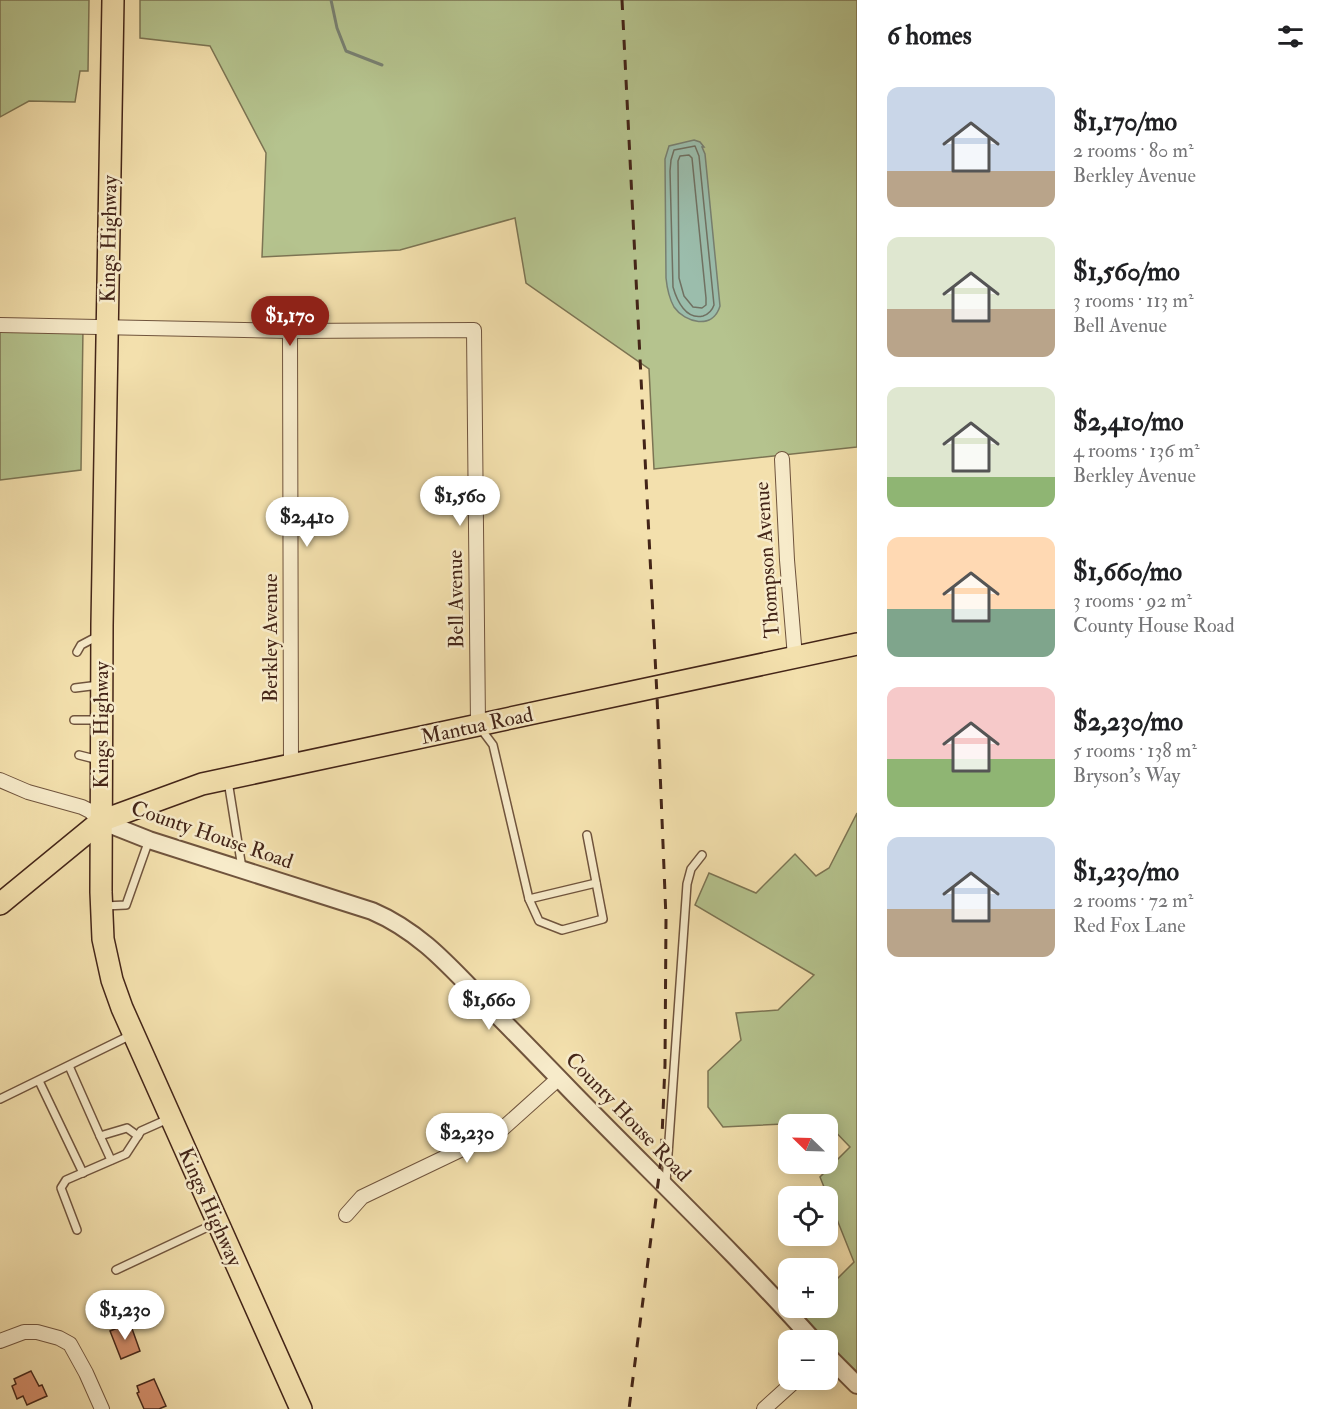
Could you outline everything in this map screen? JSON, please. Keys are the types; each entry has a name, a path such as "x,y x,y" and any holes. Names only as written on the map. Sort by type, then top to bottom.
{"main road":[{"name":"Kings Highway","path":"113,0 101,720 103,939 112,980 133,1034 301,1409"},
{"name":"Mantua Road","path":"0,904 101,821 202,784 857,644"}],"street":[{"path":"0,325 290,331"},
{"name":"Bell Avenue","path":"290,331 474,330 478,724"},
{"name":"Berkley Avenue","path":"290,331 291,765"},
{"name":"Thompson Avenue","path":"782,459 795,657"},
{"path":"0,780 28,792 82,807 101,821"},
{"name":"County House Road","path":"101,821 148,840 372,911 409,930 456,973 666,1188 763,1283 804,1330"},
{"path":"346,1215 362,1197 500,1131 559,1078"},
{"path":"0,1341 24,1332 37,1332 59,1338 70,1344 102,1409"},
{"path":"838,1366 857,1385"},
{"path":"765,1409 785,1390"}],"lane":[{"path":"78,652 81,645 102,634"},
{"path":"75,688 102,685"},
{"path":"74,720 101,720"},
{"path":"478,724 493,745 530,899 539,921 562,930 603,919 587,835"},
{"path":"79,755 101,761"},
{"path":"228,778 243,870"},
{"path":"101,906 126,904 148,840"},
{"path":"666,1188 687,884 691,869 702,855"},
{"path":"530,899 596,882"},
{"path":"0,1099 133,1034"},
{"path":"69,1066 111,1160"},
{"path":"39,1081 83,1173"},
{"path":"77,1230 61,1188 66,1180 126,1154 141,1131 170,1118"},
{"path":"100,1136 127,1128 138,1136"},
{"path":"116,1270 216,1222"}],"green space":[{"path":"0,0 89,0 88,71 80,71 75,102 29,101 0,117"},
{"path":"140,0 857,0 857,447 654,469 649,369 526,283 515,218 400,250 262,257 266,153 210,46 140,38"},
{"path":"0,327 83,328 81,470 0,480"},
{"path":"857,813 857,1387 838,1367 838,1330 803,1330 795,1322 799,1318 838,1318 838,1278 854,1262 838,1222 838,1186 824,1186 820,1177 823,1174 838,1174 838,1159 850,1147 838,1134 838,1114 778,1114 778,1124 723,1127 708,1107 708,1071 741,1040 736,1013 778,1010 814,975 695,905 709,873 756,893 795,854 816,876 829,868"}],"water":[{"path":"694,140 700,142 704,147 702,147 705,154 720,306 711,319 698,322 685,317 674,307 668,293 666,278 665,159 669,146"}],"building":[{"path":"130,1323 140,1351 121,1359 110,1331"},
{"path":"31,1371 47,1396 27,1405 23,1396 17,1399 12,1386 16,1384 14,1379"},
{"path":"154,1379 166,1406 159,1409 144,1409 137,1393 139,1392 137,1386"}],"waterway":[{"path":"331,0 337,28 346,51 382,65"}],"railway":[{"path":"622,0 666,918 665,1065 661,1160 629,1409"}]}
